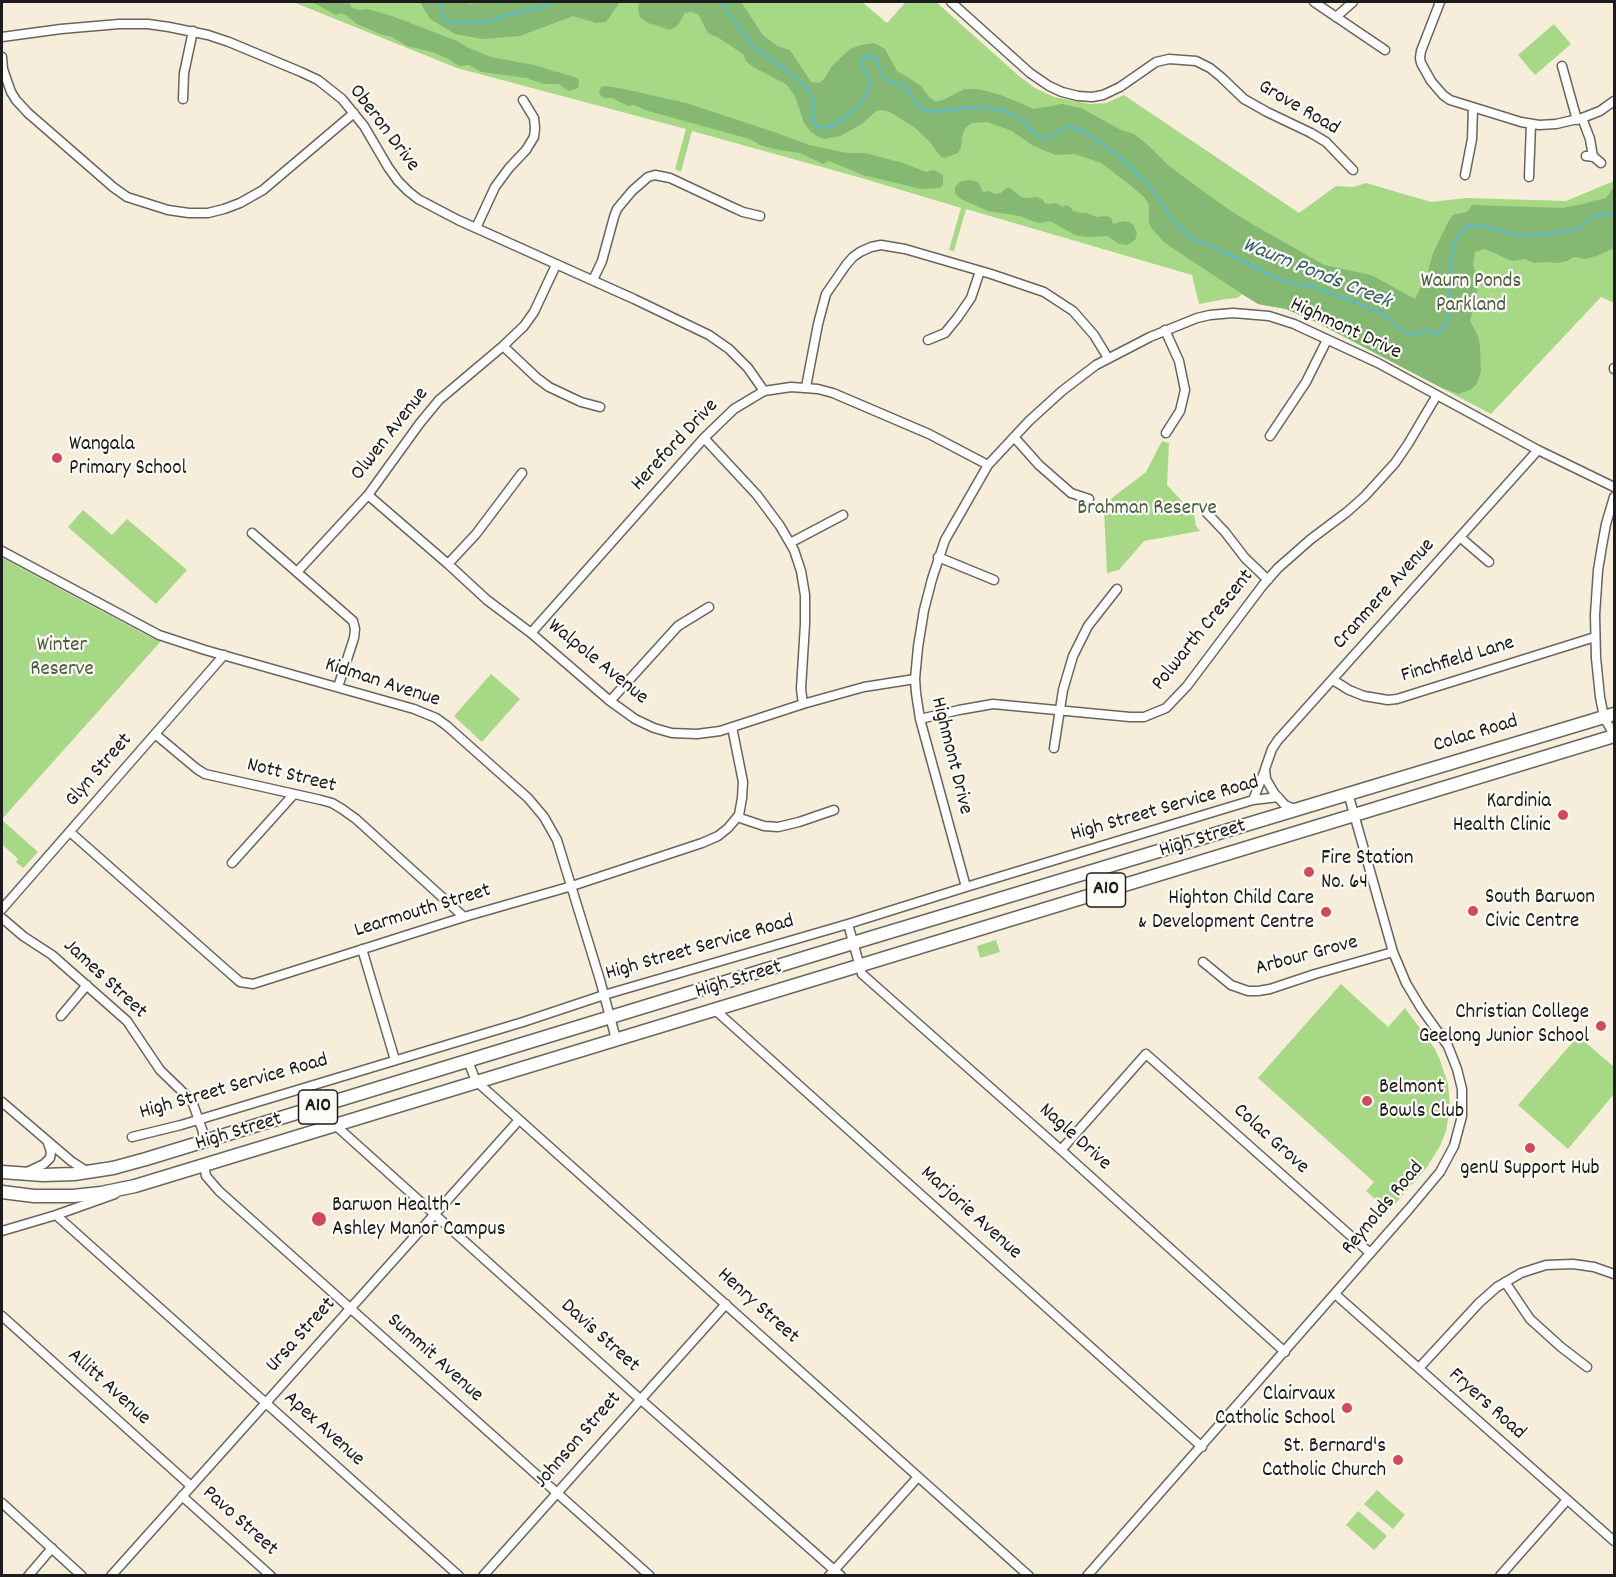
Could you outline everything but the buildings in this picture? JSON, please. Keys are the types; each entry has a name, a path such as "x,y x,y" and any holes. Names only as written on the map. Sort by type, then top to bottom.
{"highway":[{"name":"Colac Road","path":"1348,793 1611,725"},
{"name":"Colac Road","path":"1354,814 1611,725"},
{"name":"High Street","path":"2,1173 58,1175 89,1172 146,1159 1348,793"},
{"name":"High Street","path":"2,1192 34,1196 73,1196 101,1193 135,1185 1354,814"},
{"path":"203,1142 204,1164"}],"street":[{"name":"Grove Road","path":"951,2 1030,73 1062,92 1078,96 1103,95 1120,87 1156,62 1169,59 1196,61 1221,76 1244,99 1326,142 1353,170"},
{"path":"1314,2 1385,50"},
{"path":"1336,17 1353,2"},
{"path":"1440,2 1420,57 1431,81 1450,100 1531,124 1553,124 1580,119 1600,111 1614,101"},
{"name":"Oberon Drive","path":"2,37 61,29 148,24 193,32 229,42 301,72 331,89 354,113 388,167 408,191 432,207 709,335 729,349 748,368 764,391"},
{"path":"183,99 184,73 193,32"},
{"path":"2,57 3,69 11,92 28,113 120,192 145,204 168,210 208,213 240,203 263,190 354,113"},
{"path":"1562,66 1580,119 1589,137 1589,156 1601,163"},
{"path":"476,228 495,187 534,137 534,118 523,99"},
{"path":"1468,173 1473,108"},
{"path":"1529,177 1531,124"},
{"path":"593,280 602,261 617,209 648,177 655,175 670,178 732,207 760,216"},
{"path":"806,387 821,308 826,294 846,265 860,252 871,247 892,246 1036,289 1073,310 1094,334 1108,358"},
{"name":"Olwen Avenue","path":"297,572 368,495 435,405 448,391 524,326 556,265"},
{"path":"928,340 945,333 958,317 971,298 980,271"},
{"name":"Highmont Drive","path":"966,886 920,719 915,679 924,610 938,557 945,540 988,465 1062,391 1096,365 1165,330 1197,318 1233,313 1269,316 1294,324 1378,363 1538,450 1614,488"},
{"path":"1165,330 1179,361 1185,390 1180,411 1166,433"},
{"path":"1270,436 1306,382 1327,340"},
{"path":"503,346 549,387 581,402 600,407"},
{"name":"Hereford Drive","path":"531,633 704,438 734,409 764,391 806,387 833,393 885,414 988,465"},
{"name":"Polwarth Crescent","path":"920,719 993,704 1130,717 1144,717 1166,708 1187,686 1268,580 1294,553 1347,512 1395,463 1437,395"},
{"path":"1014,437 1039,465 1071,493 1089,499"},
{"path":"704,438 757,495 780,526 790,543 801,571 805,595 801,689 803,704"},
{"name":"Cranmere Avenue","path":"1253,800 1272,749 1278,740 1538,450"},
{"path":"448,564 476,534 522,473"},
{"name":"Walpole Avenue","path":"368,495 487,600 531,633 610,701 635,719 654,728 697,734 720,731 864,687 915,679"},
{"path":"1611,725 1599,687 1595,615 1598,570 1606,524 1614,497"},
{"path":"1206,512 1225,531 1245,558 1268,580"},
{"path":"790,543 843,515"},
{"path":"252,533 352,621 355,629 354,638 338,687"},
{"path":"1461,538 1489,562"},
{"name":"Kidman Avenue","path":"2,551 159,635 414,709 436,718 447,726 528,798 544,817 557,840 616,1039"},
{"path":"938,557 994,580"},
{"path":"1054,748 1068,672 1080,641 1096,614 1117,589"},
{"path":"610,701 678,626 709,607"},
{"name":"Finchfield Lane","path":"1333,680 1364,696 1388,700 1397,699 1595,637"},
{"name":"Glyn Street","path":"2,909 224,655"},
{"path":"732,727 743,782 737,817 764,826 778,827 834,810"},
{"name":"Nott Street","path":"155,734 205,774 332,803 356,819 464,917"},
{"path":"1265,769 1269,785 1285,806 1294,809"},
{"name":"Reynolds Road","path":"1087,1575 1409,1209 1445,1163 1454,1146 1462,1116 1461,1089 1457,1069 1448,1046 1406,983 1393,952 1348,793"},
{"path":"232,863 294,794"},
{"name":"High Street Service Road","path":"132,1137 523,1022 604,995 848,924 1253,800 1278,797"},
{"name":"Learmouth Street","path":"70,832 240,982 246,984 259,982 464,917 572,886 710,840 728,828 737,817"},
{"name":"James Street","path":"2,918 23,936 52,955 128,1021 160,1070 192,1101 203,1132 203,1142"},
{"path":"848,924 854,943"},
{"name":"Nagle Drive","path":"854,943 862,974 1285,1352"},
{"path":"362,949 395,1060"},
{"name":"Arbour Grove","path":"1203,962 1231,985 1248,991 1258,991 1393,952"},
{"path":"62,1016 87,985"},
{"name":"Marjorie Avenue","path":"714,1009 1202,1447"},
{"name":"Colac Grove","path":"1060,1150 1146,1054 1370,1253"},
{"name":"Henry Street","path":"468,1061 476,1081 1029,1575"},
{"path":"2,1102 47,1142 89,1172"},
{"name":"Ursa Street","path":"111,1575 519,1120"},
{"name":"Davis Street","path":"334,1124 835,1574"},
{"path":"22,1174 50,1158 51,1150 47,1142"},
{"name":"Summit Avenue","path":"204,1164 206,1176 219,1191 650,1575"},
{"name":"High Street","path":"2,1231 106,1198 135,1185"},
{"name":"Apex Avenue","path":"56,1215 459,1575"},
{"path":"1419,1368 1479,1303 1497,1287 1521,1273 1546,1266 1573,1264 1594,1267 1614,1274"},
{"path":"1505,1282 1530,1319 1587,1366"},
{"name":"Fryers Road","path":"1335,1294 1614,1541"},
{"name":"Johnson Street","path":"483,1575 726,1304"},
{"name":"Allitt Avenue","path":"2,1316 191,1486"},
{"path":"835,1574 918,1476"},
{"name":"Pavo Street","path":"182,1496 271,1575"},
{"path":"1500,1575 1567,1500"},
{"path":"2,1503 82,1575"},
{"path":"28,1575 52,1548"}],"green space":[{"name":"Waurn Ponds Parkland","path":"293,2 862,2 887,23 906,2 936,2 1035,88 1054,97 1090,104 1106,103 1124,95 1299,213 1336,186 1353,187 1366,183 1431,202 1466,198 1566,201 1614,181 1614,303 1601,297 1491,414 1316,322 1286,309 1258,304 1242,294 1237,298 1199,304 1192,275 966,209 954,251 949,250 961,208 692,131 681,172 675,169 686,129 457,68"},
{"path":"312,2 349,2 352,8 367,9 392,16 491,57 534,65 577,78 578,88 569,91 559,84 543,84 527,78 482,72 469,65 459,66 447,58 407,46 392,37 357,24 341,13 336,15"},
{"path":"420,2 471,4 478,2 620,2 606,22 596,23 573,16 520,36 483,39 455,34 430,19"},
{"path":"639,2 741,2 763,35 777,46 790,50 811,82 819,83 825,78 832,66 850,49 874,43 885,49 897,71 921,86 936,102 964,89 978,89 1001,95 1034,109 1062,104 1081,108 1121,130 1134,134 1169,166 1252,224 1324,265 1371,275 1415,299 1448,222 1453,215 1467,212 1472,205 1562,208 1606,198 1614,187 1614,248 1597,256 1585,259 1574,257 1557,263 1534,263 1525,259 1512,261 1485,249 1475,252 1473,265 1479,284 1470,321 1478,336 1481,371 1476,385 1459,394 1442,388 1316,322 1286,309 1258,304 1242,294 1165,243 1149,223 1149,205 1144,197 1101,163 1075,154 1056,155 1032,145 1012,131 987,122 972,123 965,128 958,153 945,158 941,157 914,127 890,112 882,110 876,111 862,124 840,136 825,139 818,137 804,123 795,96 786,84 753,67 746,61 743,54 708,33 698,14 685,13 678,25 670,30 648,23 640,17"},
{"path":"1554,24 1571,44 1535,75 1518,55"},
{"path":"601,87 686,103 809,145 847,153 865,153 926,172 934,170 943,175 943,184 940,188 921,189 863,175 829,161 823,164 800,153 774,149 750,139 648,111 634,105 628,106 612,98 605,98 599,92"},
{"path":"969,180 978,182 983,192 989,191 995,194 1010,188 1021,197 1037,197 1045,203 1056,203 1063,207 1065,205 1073,211 1096,217 1106,216 1111,218 1113,224 1125,221 1131,223 1137,234 1135,240 1127,245 1119,244 1107,236 1075,235 1050,221 1040,223 1020,216 988,211 961,199 955,193 955,187 960,182"},
{"name":"Brahman Reserve","path":"1162,441 1169,443 1167,485 1194,514 1196,526 1200,531 1144,541 1119,570 1107,573 1104,511 1110,505 1112,498 1146,472"},
{"path":"83,510 112,535 127,519 187,570 156,604 68,527"},
{"name":"Winter Reserve","path":"2,558 161,641 2,819"},
{"path":"491,674 520,699 482,742 454,716"},
{"path":"2,820 38,852 23,868 16,862 18,859 2,844"},
{"path":"996,940 1000,952 980,958 977,946"},
{"name":"Belmont Bowls Club","path":"1341,984 1388,1027 1405,1008 1435,1049 1448,1084 1450,1106 1446,1131 1440,1146 1427,1167 1389,1211 1366,1191 1374,1182 1258,1078"},
{"path":"1578,1036 1614,1067 1614,1094 1568,1149 1518,1105"},
{"path":"1377,1490 1405,1515 1393,1529 1364,1504"},
{"path":"1358,1511 1387,1536 1374,1550 1346,1525"}],"waterway":[{"name":"Waurn Ponds Creek","path":"441,2 443,17 455,23 489,22 547,6 553,2"},
{"name":"Waurn Ponds Creek","path":"721,2 752,46 785,69 808,89 812,97 813,121 819,128 838,123 859,105 870,85 869,77 862,66 867,56 876,59 882,76 907,88 923,110 937,112 965,108 989,108 1003,111 1024,122 1042,138 1047,138 1066,127 1076,128 1120,157 1148,184 1176,224 1193,239 1210,245 1280,280 1317,288 1382,313 1411,335 1427,331 1438,334 1444,327 1449,315 1452,253 1462,230 1470,226 1482,226 1522,236 1547,234 1577,229 1595,215 1614,214"}],"place":[{"name":"Wangala Primary School","path":"57,458"},
{"name":"Kardinia Health Clinic","path":"1563,815"},
{"name":"Fire Station No. 64","path":"1309,872"},
{"name":"South Barwon Civic Centre","path":"1473,911"},
{"name":"Highton Child Care & Development Centre","path":"1326,912"},
{"name":"Christian College Geelong Junior School","path":"1601,1026"},
{"name":"Belmont Bowls Club","path":"1367,1101"},
{"name":"genU Support Hub","path":"1530,1148"},
{"name":"Barwon Health - Ashley Manor Campus","path":"319,1219"},
{"name":"Clairvaux Catholic School","path":"1347,1408"},
{"name":"St. Bernard's Catholic Church","path":"1398,1460"}]}
